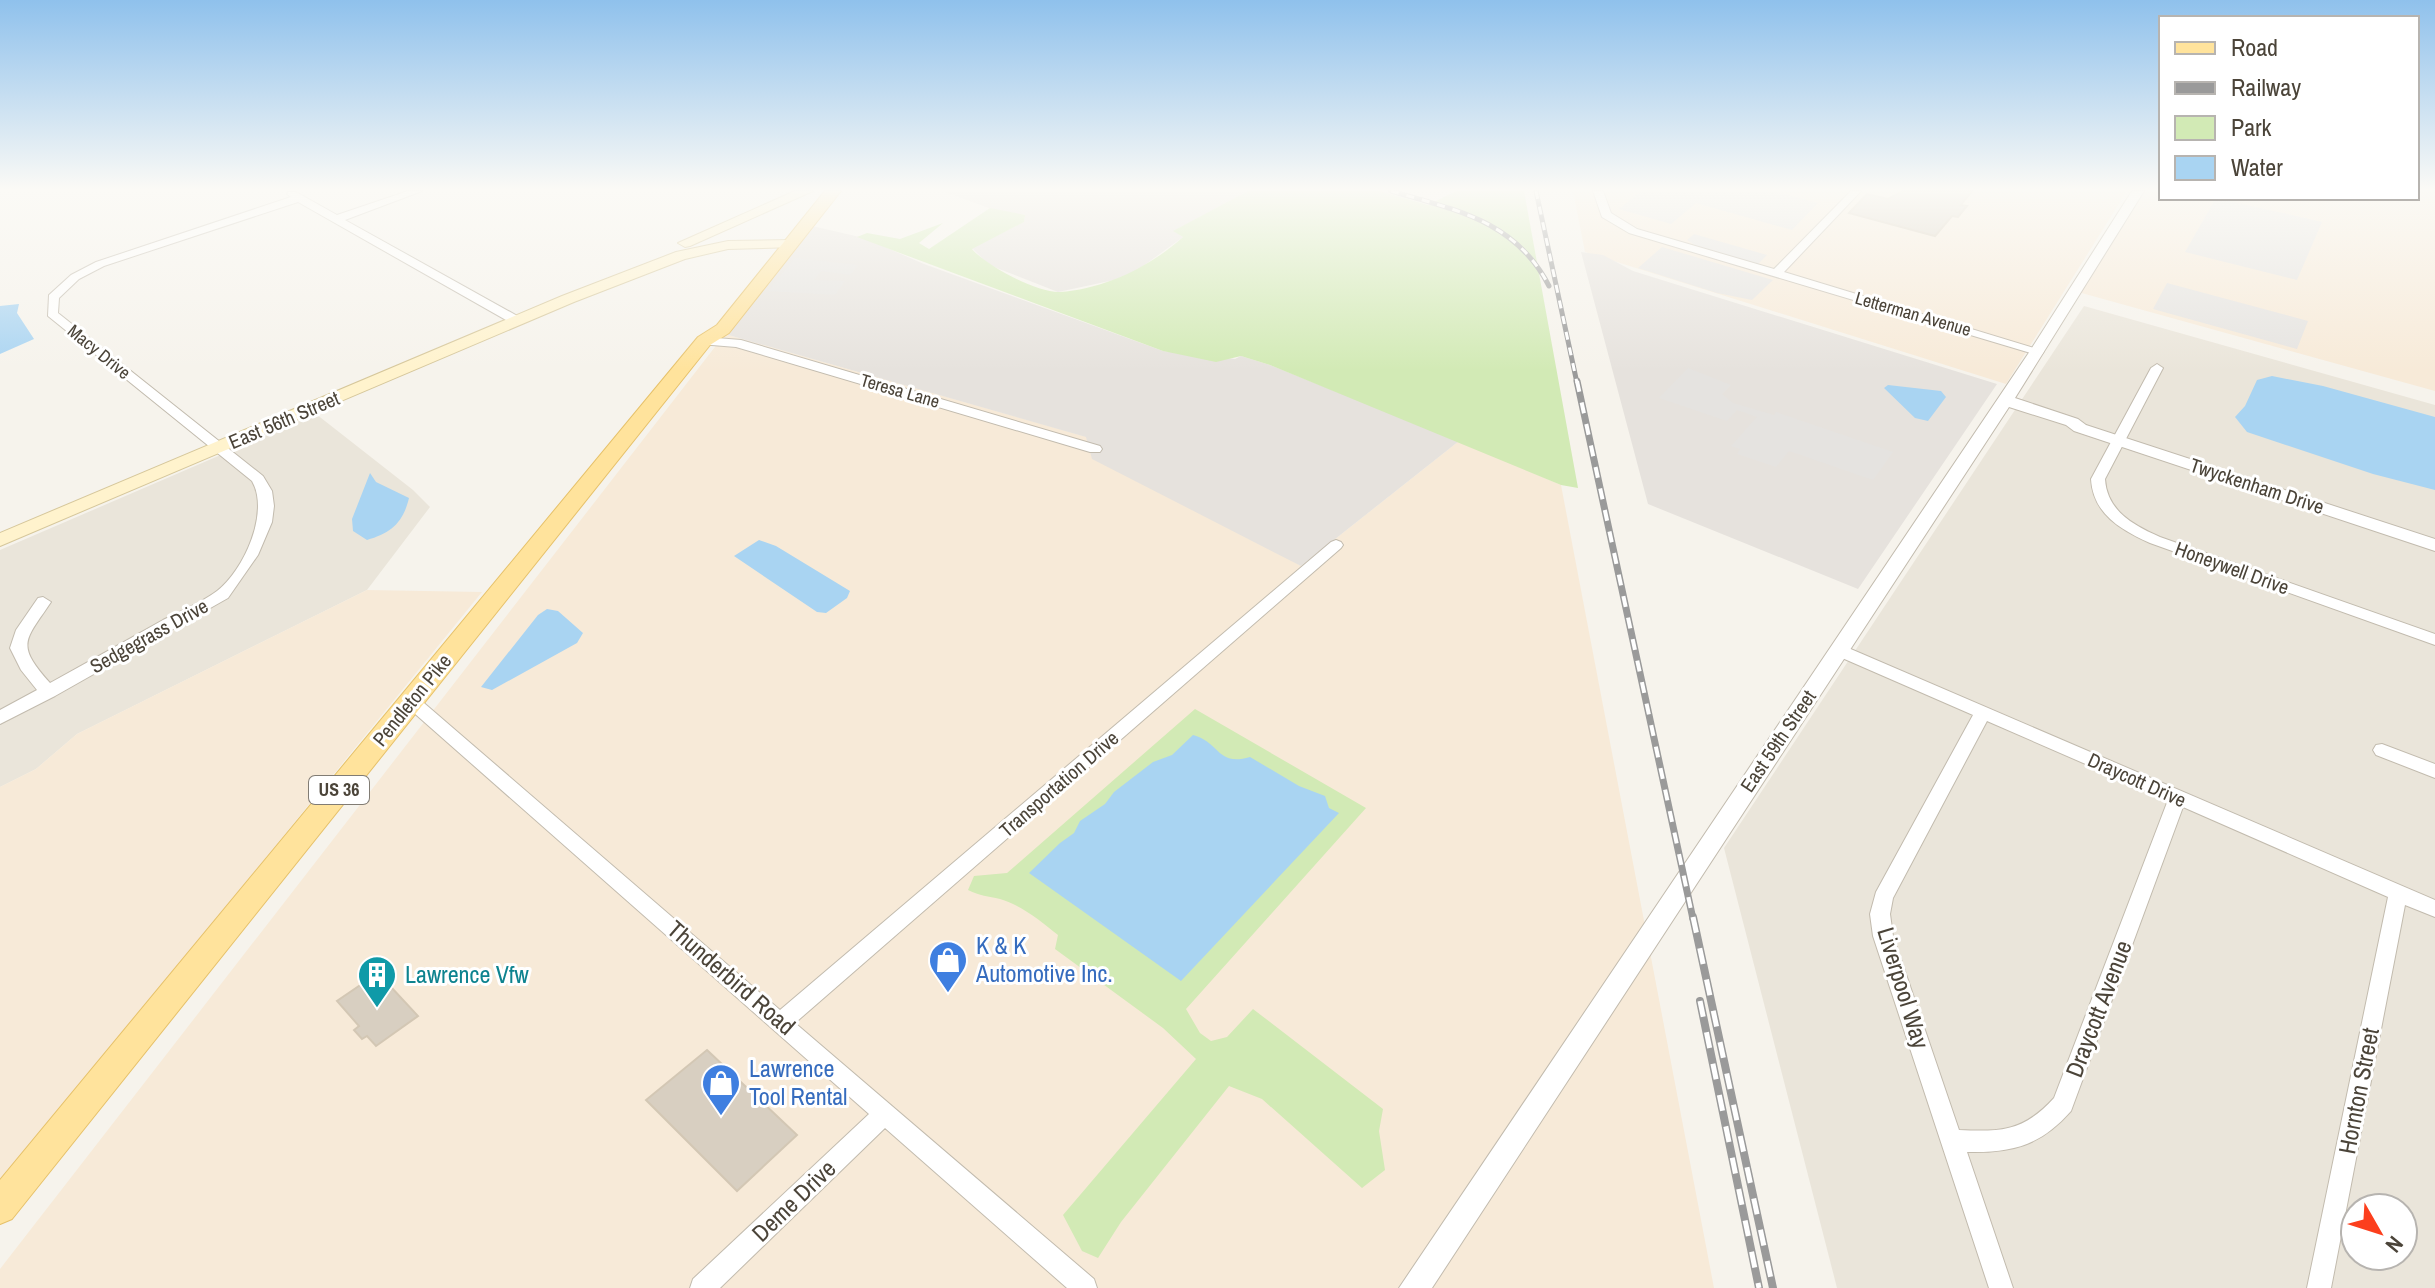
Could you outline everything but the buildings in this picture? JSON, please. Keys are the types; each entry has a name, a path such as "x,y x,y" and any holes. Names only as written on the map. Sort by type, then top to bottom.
{"main road":[{"name":"East 56th Street","path":"568,299 668,251"},
{"name":"East 56th Street","path":"0,540 568,299 681,255 699,251"},
{"name":"Pendleton Pike","path":"0,1207 704,341 707,327 776,251"}],"street":[{"name":"Macy Drive","path":"139,251 100,264 66,284 51,302 52,314 219,447"},
{"path":"394,251 517,321"},
{"name":"Letterman Avenue","path":"1702,251 2038,351"},
{"path":"1777,273 1798,251"},
{"name":"East 59th Street","path":"1414,1288 2038,351 2100,251"},
{"name":"Teresa Lane","path":"704,341 737,343 1095,449"},
{"path":"2118,441 2157,368"},
{"name":"Twyckenham Drive","path":"2003,403 2069,428 2080,428 2435,545"},
{"name":"Honeywell Drive","path":"2118,441 2098,479 2097,490 2110,511 2134,529 2170,546 2435,640"},
{"name":"Sedgegrass Drive","path":"0,718 199,610 223,594 241,574 265,520 268,499 261,482 219,447"},
{"name":"Transportation Drive","path":"781,1022 1336,545"},
{"path":"43,602 20,635 17,649 20,660 49,692"},
{"name":"Draycott Drive","path":"1839,650 2435,909"},
{"name":"Thunderbird Road","path":"411,701 1085,1288"},
{"name":"Liverpool Way","path":"1983,713 1880,907 1883,936 2001,1288"},
{"path":"2382,750 2435,771"},
{"name":"Draycott Avenue","path":"1952,1140 1986,1142 2019,1138 2049,1123 2063,1104 2178,797"},
{"name":"Hornton Street","path":"2319,1288 2398,893"},
{"name":"Deme Drive","path":"702,1288 885,1113"}],"shaded area":[{"path":"792,251 894,251 1163,351 1235,359 1241,356 1270,365 1459,441 1301,566 1092,459 1086,437 725,334"},
{"path":"975,251 1164,251 1119,279 1058,292 989,265"},
{"path":"1585,251 2089,251 2006,384"},
{"path":"1657,251 1676,251 1773,280 1752,300 1717,293 1638,268"},
{"path":"1714,251 1753,251 1767,255 1758,264"},
{"path":"2104,251 2435,251 2435,391 2078,292"},
{"path":"2186,251 2309,251 2297,280"},
{"path":"1581,252 1603,255 1633,271 1997,384 1858,589 1648,504"},
{"path":"795,258 858,265 850,275 821,271 814,280 845,281 835,295 768,291"},
{"path":"2167,283 2308,321 2297,349 2153,309"},
{"path":"2084,306 2435,405 2435,1288 1837,1288 1724,848"},
{"path":"725,334 1087,437 1301,566 1459,441 1561,485 1714,1288 0,1288 0,1269"},
{"path":"1688,368 1731,385 1722,394 1733,403 1774,415 1776,412 1893,452 1873,480 1789,451 1776,467 1737,454 1740,449 1731,446 1757,417 1737,410 1727,421 1659,398"},
{"path":"316,414 413,490 430,507 367,590 77,734 36,769 0,787 0,550"},
{"path":"367,590 482,592 0,1184 0,787 36,769 77,734"}],"green space":[{"path":"895,251 974,251 1013,277 1039,288 1060,292 1110,281 1166,251 1535,251 1578,488 1561,485 1270,365 1241,356 1216,362 1163,351"},
{"path":"1195,709 1366,808 1186,1009 1200,1033 1211,1041 1227,1037 1253,1009 1383,1109 1379,1131 1385,1170 1362,1188 1262,1099 1229,1086 1121,1222 1098,1258 1082,1251 1063,1215 1196,1059 1163,1028 1055,949 1058,935 1038,919 1008,902 968,890 974,876 1007,873"}],"water":[{"path":"19,304 17,313 34,339 0,354 0,306"},
{"path":"2272,376 2323,386 2435,417 2435,490 2373,474 2247,432 2235,417 2245,406 2257,380"},
{"path":"1888,385 1941,391 1946,397 1928,421 1915,418 1884,388"},
{"path":"370,473 376,482 409,498 395,526 367,540 353,531 352,519"},
{"path":"759,540 776,546 850,591 847,598 826,613 817,612 734,556"},
{"path":"547,609 558,611 583,633 577,643 492,690 481,687 538,615"},
{"path":"1193,735 1231,759 1250,757 1299,786 1325,796 1329,808 1339,813 1181,981 1029,873 1074,833 1080,821 1105,804 1114,792 1153,762 1172,755"}],"railway":[{"path":"1524,251 1549,286"},
{"path":"1549,251 1577,383"},
{"path":"1577,381 1693,919"},
{"path":"1693,917 1773,1288"},
{"path":"1700,1001 1759,1288"}],"place":[{"name":"K & K Automotive Inc.","path":"948,994"},
{"name":"Lawrence Vfw","path":"377,1009"},
{"name":"Lawrence Tool Rental","path":"721,1117"}]}
